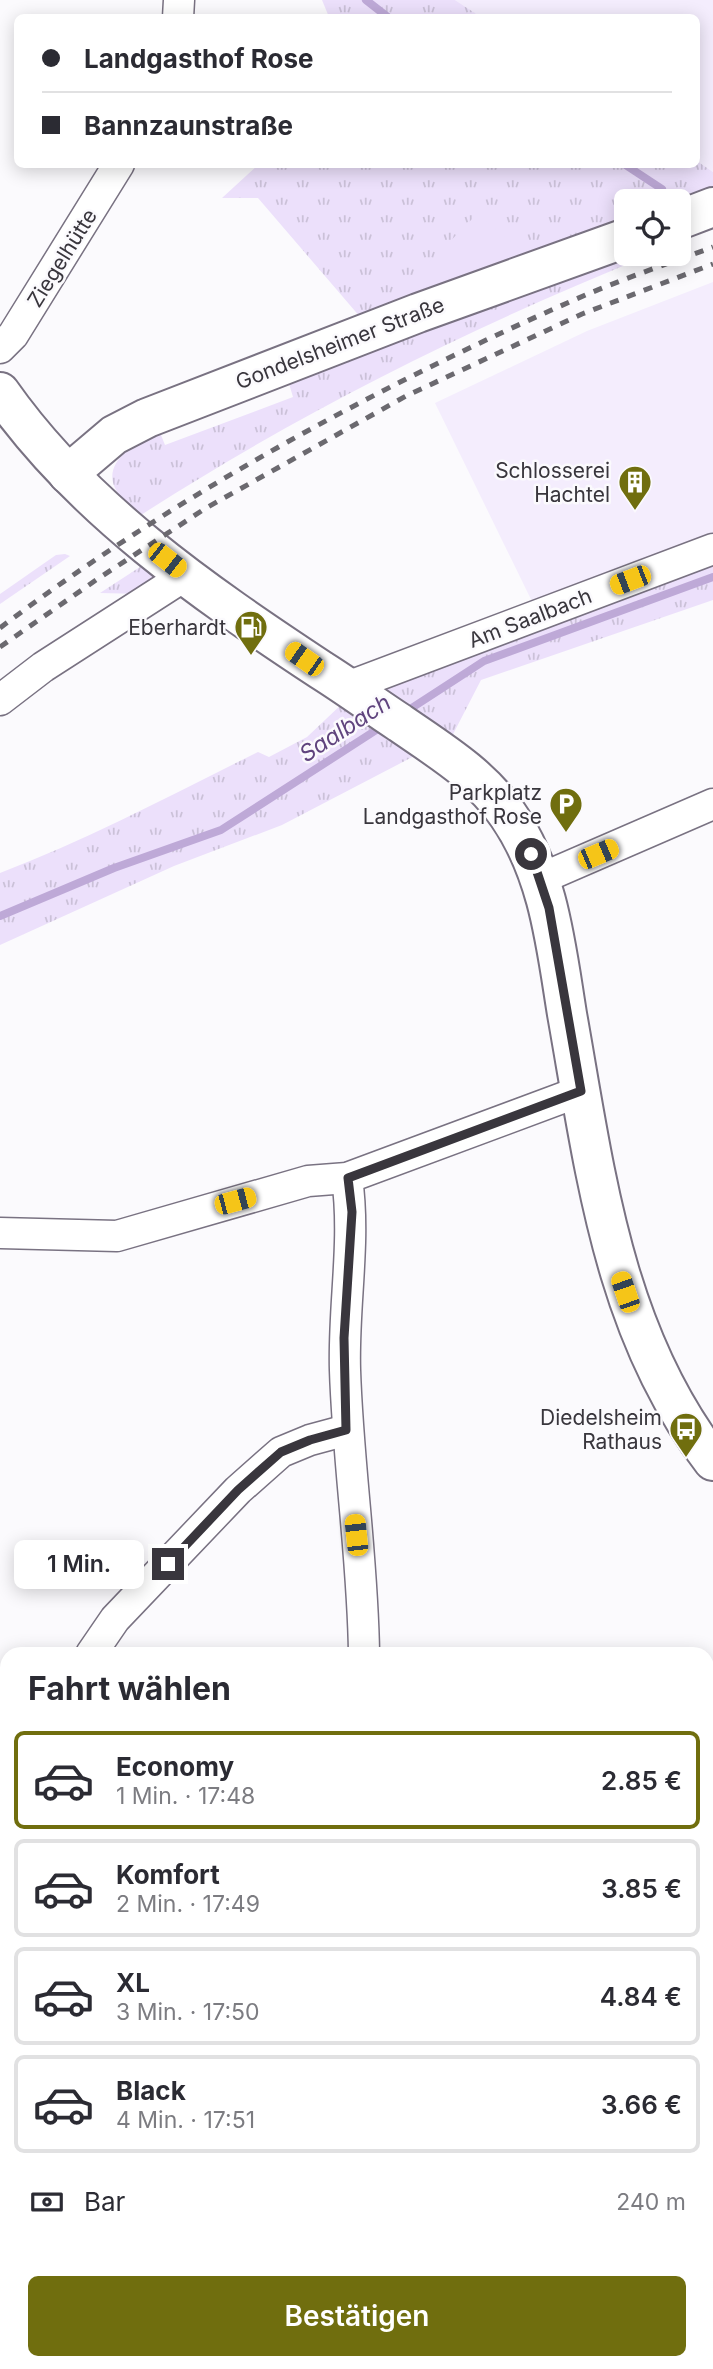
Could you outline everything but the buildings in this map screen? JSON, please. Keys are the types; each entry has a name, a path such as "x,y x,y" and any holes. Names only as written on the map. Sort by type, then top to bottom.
{"street":[{"name":"Ziegelhütte","path":"0,348 13,335 117,168"},
{"path":"691,215 713,207"},
{"name":"Gondelsheimer Straße","path":"68,474 114,435 147,418 418,313 614,242"},
{"path":"0,392 43,448 105,511 186,575 469,772 507,813 531,854 549,908 604,1213 619,1273 638,1331 670,1395 713,1461"},
{"name":"Am Saalbach","path":"362,698 713,549"},
{"path":"0,700 43,667 186,575"},
{"path":"540,879 713,804"},
{"path":"0,1233 117,1236 308,1181 348,1178 581,1091"},
{"path":"348,1178 352,1212 344,1338 346,1430 364,1615 364,1647"},
{"path":"96,1647 115,1619 238,1490 281,1452 346,1430"}],"shaded area":[{"path":"455,0 713,0 713,172 700,163 700,14 476,14"},
{"path":"713,282 713,560 544,626 435,403 587,331"}],"green space":[{"path":"322,0 455,0 476,14 328,14"},
{"path":"700,163 713,172 713,191 691,197 691,189 614,189 614,226 361,318 258,198 222,198 255,168 700,168"},
{"path":"477,214 529,256 416,297 411,281"},
{"path":"614,261 614,266 624,266 390,372 264,440 141,515 115,489 112,477 114,467 121,456 157,425 165,445 293,397 287,377"},
{"path":"56,555 70,556 0,604 0,594"},
{"path":"713,560 713,600 481,680 449,742 370,692"},
{"path":"143,565 153,572 155,581 142,594 100,593"},
{"path":"344,702 422,752 282,825 174,866 0,945 0,873 98,831 258,752 269,757 307,737"}],"waterway":[{"path":"366,0 384,14"},
{"path":"630,168 662,189"},
{"name":"Saalbach","path":"404,713 484,661 713,577"},
{"name":"Saalbach","path":"0,916 114,868 221,830 384,725"}],"railway":[{"path":"0,628 135,534 278,447 351,407 574,300 713,247"},
{"path":"0,647 206,508 406,396 582,314 713,264"}],"place":[{"name":"Schlosserei Hachtel","path":"635,512"},
{"name":"Eberhardt","path":"251,657"},
{"name":"Parkplatz Landgasthof Rose","path":"566,834"},
{"name":"Diedelsheim Rathaus","path":"686,1459"}],"route":[{"path":"168,1564 238,1490 281,1452 346,1430 344,1338 352,1212 348,1178 556,1098 581,1091 549,908 531,854"}]}
